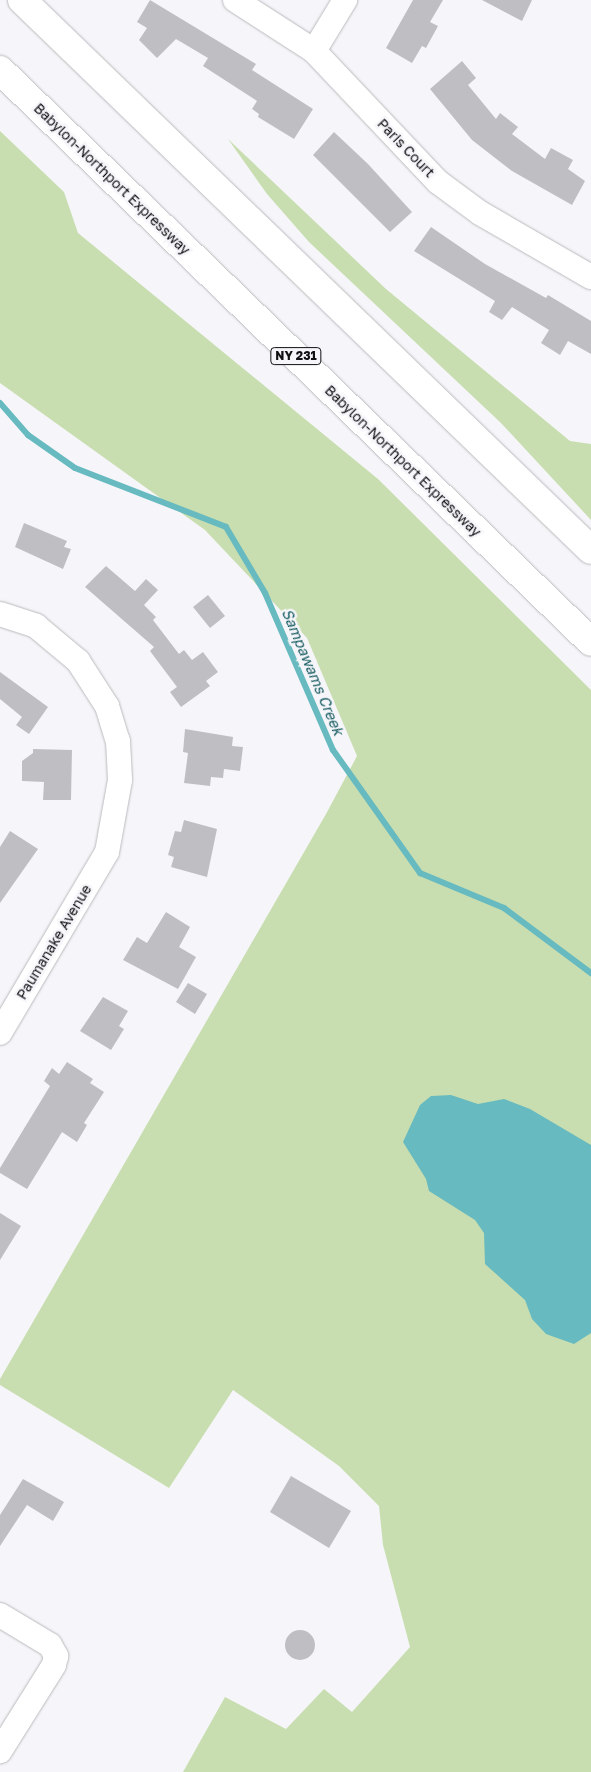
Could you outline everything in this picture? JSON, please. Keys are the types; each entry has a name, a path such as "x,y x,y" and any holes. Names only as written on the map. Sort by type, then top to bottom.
{"main road":[{"path":"22,0 591,550"},
{"name":"Babylon-Northport Expressway","path":"0,70 591,642"}],"street":[{"name":"Paris Court","path":"235,0 314,51 438,182 480,213 591,277"},
{"path":"314,51 346,0"},
{"name":"Paumanake Avenue","path":"0,614 36,626 78,661 107,706 118,741 120,780 107,852 0,1033"},
{"path":"0,1615 55,1650 54,1665 0,1751"}],"green space":[{"path":"0,131 64,192 78,233 378,479 591,690 591,1772 183,1772 225,1697 286,1729 324,1689 352,1712 410,1647 383,1545 379,1506 339,1466 233,1390 169,1488 0,1385 0,1379 326,814 357,756 307,638 205,530 0,383"},
{"path":"228,139 386,289 570,441 591,444 591,520 501,423 309,242 267,194"}],"water":[{"path":"451,1095 478,1104 504,1099 530,1109 591,1145 591,1333 574,1344 546,1334 532,1319 525,1300 485,1264 484,1233 475,1220 429,1191 426,1179 403,1142 420,1105 431,1096"}],"building":[{"path":"150,0 256,64 252,70 313,109 294,139 258,117 259,114 252,109 257,101 203,66 208,58 176,39 157,58 139,40 147,28 137,22"},
{"path":"413,0 443,0 430,22 438,26 426,48 422,46 412,63 386,48"},
{"path":"482,0 532,0 522,21"},
{"path":"462,61 476,78 468,85 496,119 500,113 518,127 512,134 545,159 551,148 573,160 568,169 585,181 572,205 512,171 472,140 430,89"},
{"path":"334,132 368,164 412,212 390,232 313,155"},
{"path":"431,227 485,264 546,298 548,295 591,321 591,354 568,341 560,355 541,343 549,330 512,307 502,320 489,312 495,301 414,251"},
{"path":"24,523 67,541 64,547 71,549 63,569 15,547"},
{"path":"106,566 135,591 146,579 158,590 144,605 156,617 153,620 179,654 184,650 192,660 203,652 218,672 206,681 210,686 181,707 170,692 177,687 150,651 154,647 85,587"},
{"path":"208,595 225,616 210,628 193,607"},
{"path":"0,672 48,707 29,734 16,725 22,717 0,699"},
{"path":"185,729 233,737 232,746 243,747 240,771 224,769 223,778 211,777 210,786 184,783 188,753 183,752"},
{"path":"33,749 72,750 71,800 43,800 44,782 22,781 22,761 33,753"},
{"path":"184,820 217,829 207,877 171,867 174,857 168,855 175,831 181,832"},
{"path":"10,831 38,849 0,903 0,847"},
{"path":"166,912 190,927 179,947 196,957 178,989 123,960 137,937 147,943"},
{"path":"188,983 207,994 195,1014 176,1002"},
{"path":"103,997 128,1011 119,1026 124,1029 111,1050 80,1031"},
{"path":"67,1062 93,1079 90,1083 104,1092 84,1123 87,1125 77,1142 62,1132 27,1189 0,1173 0,1168 50,1086 44,1081 52,1068 59,1074"},
{"path":"0,1213 21,1226 0,1260"},
{"path":"291,1476 351,1511 329,1548 270,1512"},
{"path":"23,1479 64,1502 53,1521 27,1505 0,1546 0,1515"},
{"path":"300,1630 306,1631 314,1639 314,1651 306,1659 300,1660 294,1659 286,1651 285,1645 286,1639 294,1631"}],"waterway":[{"name":"Sampawams Creek","path":"0,403 28,435 75,468 226,527 265,593 333,750 420,873 504,908 591,973"}]}
